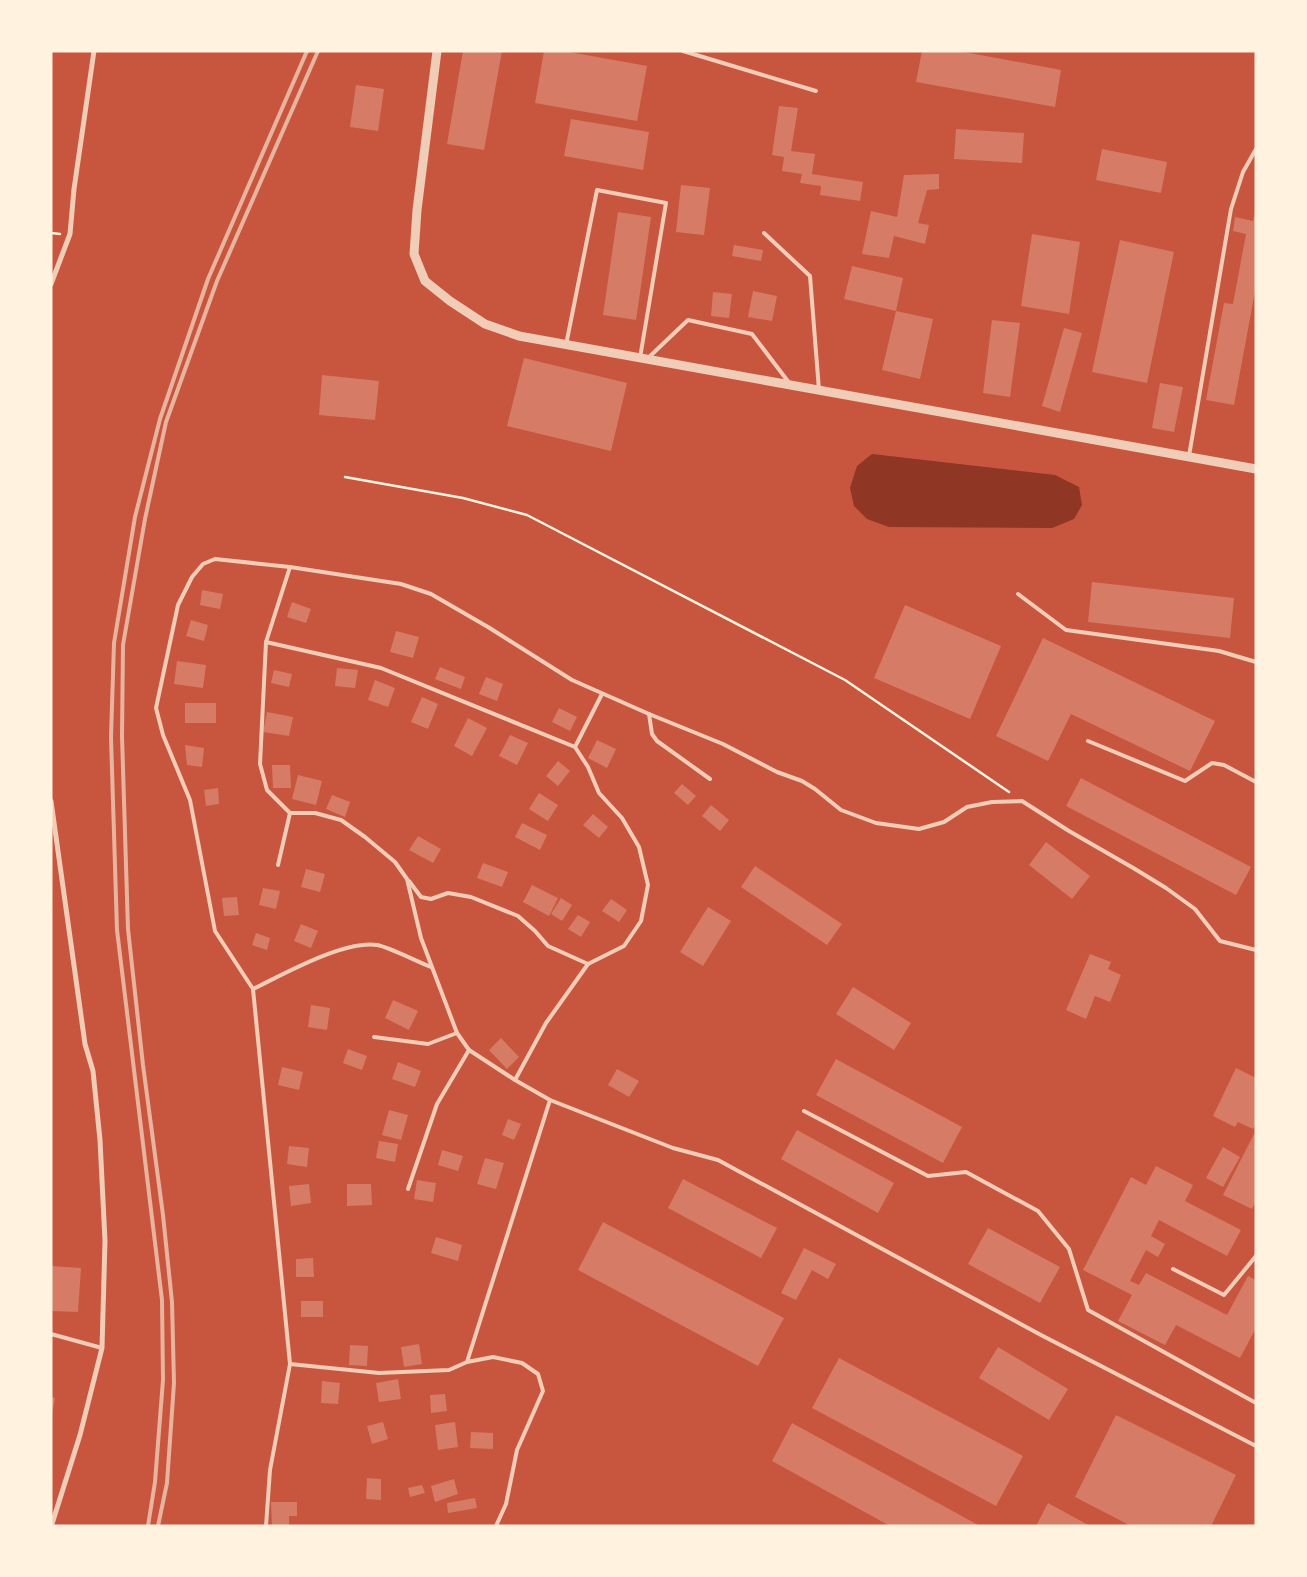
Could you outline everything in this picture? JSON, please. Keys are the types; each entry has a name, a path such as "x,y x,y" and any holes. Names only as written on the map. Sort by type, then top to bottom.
{"street":[{"path":"51,284 70,234 74,189 94,51"},
{"path":"437,51 417,210 414,254 425,281 484,324 519,336 566,345 1256,468"},
{"path":"51,801 85,1044 93,1070 97,1101 105,1241 102,1348 80,1436 52,1525"}],"lane":[{"path":"683,51 816,91"},
{"path":"1188,456 1231,209 1243,172 1256,149"},
{"path":"566,345 597,190 666,203 643,359"},
{"path":"764,233 810,276 819,390"},
{"path":"643,359 688,320 752,334 792,385"},
{"path":"266,1526 270,1470 290,1364 253,988 215,931 190,800 164,735 156,708 178,605 192,577 204,564 216,559 290,567 401,584 431,594 488,627 572,680 723,744 777,772 802,781 816,789 840,810 876,823 919,829 944,822 967,807 992,802 1022,800 1069,831 1166,888 1195,909 1220,941 1256,950"},
{"path":"290,567 266,642 260,764 267,790 290,813 316,813 341,820 395,862 421,897 431,899 448,893 471,896 518,916 535,930 548,946 588,964"},
{"path":"1018,594 1066,630 1219,651 1256,662"},
{"path":"266,642 381,668 575,747 588,767 598,792 622,818 639,847 648,885 641,921 624,946 588,964 546,1024 515,1080"},
{"path":"575,747 602,694"},
{"path":"649,714 652,734 657,741 710,779"},
{"path":"1088,740 1185,781 1212,762 1224,765 1256,782"},
{"path":"278,865 290,813"},
{"path":"407,879 420,938 457,1033 469,1050 550,1100 673,1148 718,1160 1041,1335 1256,1446"},
{"path":"253,988 329,953 362,946 378,945 431,968"},
{"path":"374,1038 428,1044 457,1033"},
{"path":"408,1189 437,1104 469,1050"},
{"path":"467,1362 550,1100"},
{"path":"804,1111 928,1176 966,1172 1038,1211 1069,1249 1088,1310 1256,1403"},
{"path":"1173,1269 1224,1295 1256,1256"},
{"path":"51,1334 102,1348"},
{"path":"290,1364 379,1373 449,1370 467,1362 493,1357 522,1362 538,1374 543,1391 517,1450 506,1504 496,1526"}],"path":[{"path":"344,477 463,498 527,515 845,680 1022,800"}],"shaded area":[{"path":"872,454 1055,475 1079,487 1082,505 1074,519 1052,528 889,527 867,519 854,506 850,488 857,466"}],"building":[{"path":"463,51 502,51 484,150 447,144"},
{"path":"544,51 564,51 647,66 637,121 535,103"},
{"path":"922,51 959,51 1061,70 1055,107 916,82"},
{"path":"356,85 384,89 378,131 350,127"},
{"path":"779,106 798,108 791,151 815,154 812,174 863,182 860,201 820,195 821,186 800,183 802,174 782,171 784,157 772,155"},
{"path":"571,119 649,132 643,170 564,156"},
{"path":"956,129 1024,133 1022,163 954,159"},
{"path":"1102,149 1167,162 1161,193 1096,180"},
{"path":"939,174 939,189 927,190 918,223 929,225 925,244 894,236 889,258 862,254 871,211 897,217 904,175"},
{"path":"681,185 710,188 704,235 676,232"},
{"path":"618,212 651,217 636,320 603,315"},
{"path":"1255,212 1256,286 1234,405 1206,400 1224,303 1233,304 1246,234 1233,231 1235,217 1253,221"},
{"path":"1032,234 1080,242 1069,314 1021,306"},
{"path":"1120,240 1174,252 1147,383 1092,372"},
{"path":"734,245 763,250 761,261 732,256"},
{"path":"852,266 903,278 896,311 844,299"},
{"path":"753,291 777,296 772,321 748,317"},
{"path":"713,292 732,294 729,318 711,316"},
{"path":"896,311 933,319 920,379 882,370"},
{"path":"992,320 1020,323 1010,397 983,393"},
{"path":"1064,328 1082,333 1060,412 1042,406"},
{"path":"524,358 627,383 611,451 507,426"},
{"path":"322,375 379,381 375,420 319,415"},
{"path":"1160,383 1183,387 1174,432 1152,428"},
{"path":"1092,582 1234,598 1230,638 1088,622"},
{"path":"202,590 223,594 220,609 200,605"},
{"path":"292,602 311,609 306,623 287,617"},
{"path":"905,605 1001,646 970,719 874,678"},
{"path":"191,620 208,625 204,641 186,636"},
{"path":"396,631 419,637 413,658 390,652"},
{"path":"1043,638 1215,721 1190,771 1071,714 1048,761 996,736"},
{"path":"177,661 206,665 203,688 174,684"},
{"path":"440,667 465,677 461,689 435,679"},
{"path":"337,668 358,670 355,688 335,686"},
{"path":"274,670 292,674 289,687 271,683"},
{"path":"486,677 503,684 497,701 479,694"},
{"path":"375,680 395,688 388,707 368,700"},
{"path":"422,697 438,704 428,729 411,722"},
{"path":"185,703 216,703 216,723 185,723"},
{"path":"559,708 577,717 570,731 552,722"},
{"path":"267,712 293,717 289,736 263,732"},
{"path":"468,718 487,728 472,756 454,746"},
{"path":"510,735 528,743 517,765 499,756"},
{"path":"597,740 616,749 607,768 588,758"},
{"path":"185,745 204,748 202,767 187,765"},
{"path":"558,761 570,771 558,786 546,776"},
{"path":"272,765 290,765 291,788 273,788"},
{"path":"298,775 322,781 316,805 292,799"},
{"path":"1081,778 1251,867 1236,895 1066,806"},
{"path":"682,784 696,796 688,805 674,793"},
{"path":"218,788 219,804 206,806 204,790"},
{"path":"539,793 558,805 548,821 529,809"},
{"path":"332,795 350,802 345,817 326,809"},
{"path":"711,805 729,820 720,831 702,816"},
{"path":"593,814 608,827 599,838 583,825"},
{"path":"522,823 547,835 540,850 515,837"},
{"path":"418,836 441,849 433,863 409,850"},
{"path":"1046,842 1090,876 1072,899 1029,865"},
{"path":"483,863 508,872 502,887 477,878"},
{"path":"755,866 842,924 827,945 741,887"},
{"path":"306,869 325,874 320,892 301,887"},
{"path":"532,885 558,898 549,916 523,902"},
{"path":"263,888 280,891 276,909 259,905"},
{"path":"237,897 239,915 224,916 222,898"},
{"path":"561,898 572,905 562,921 551,914"},
{"path":"611,899 627,910 619,922 602,911"},
{"path":"708,907 731,921 703,966 680,952"},
{"path":"578,915 590,922 581,937 568,929"},
{"path":"301,924 318,931 311,948 294,941"},
{"path":"256,933 270,938 267,950 252,945"},
{"path":"1090,954 1111,962 1108,969 1121,975 1110,1002 1095,996 1086,1019 1066,1010"},
{"path":"853,987 911,1023 894,1050 836,1014"},
{"path":"393,1000 418,1011 409,1030 385,1018"},
{"path":"311,1005 330,1008 327,1030 308,1027"},
{"path":"501,1038 519,1057 507,1069 489,1050"},
{"path":"348,1049 367,1056 362,1070 343,1063"},
{"path":"836,1059 962,1127 943,1163 816,1095"},
{"path":"398,1062 421,1071 415,1087 392,1079"},
{"path":"282,1067 303,1072 299,1090 278,1085"},
{"path":"1236,1068 1256,1078 1256,1124 1253,1129 1238,1122 1235,1127 1213,1116"},
{"path":"617,1069 639,1081 629,1097 608,1085"},
{"path":"389,1110 408,1115 401,1140 382,1135"},
{"path":"508,1119 521,1124 514,1140 502,1135"},
{"path":"797,1130 894,1183 878,1213 781,1159"},
{"path":"1254,1134 1256,1135 1256,1201 1252,1209 1223,1195"},
{"path":"379,1141 398,1144 395,1162 376,1158"},
{"path":"289,1146 309,1148 307,1167 287,1164"},
{"path":"1223,1147 1240,1157 1223,1187 1206,1178"},
{"path":"442,1150 463,1156 458,1171 438,1165"},
{"path":"485,1158 504,1163 496,1189 477,1184"},
{"path":"1156,1166 1193,1185 1185,1201 1241,1230 1227,1256 1159,1220 1151,1236 1165,1244 1158,1257 1146,1250 1130,1281 1139,1285 1146,1273 1227,1315 1248,1276 1256,1280 1256,1328 1240,1358 1176,1325 1165,1345 1118,1321 1132,1295 1083,1270 1131,1177 1146,1185"},
{"path":"683,1179 777,1228 761,1258 668,1208"},
{"path":"417,1180 436,1183 433,1202 414,1199"},
{"path":"309,1184 311,1203 291,1206 289,1186"},
{"path":"347,1184 371,1184 372,1205 347,1206"},
{"path":"603,1222 784,1318 758,1366 578,1270"},
{"path":"988,1228 1060,1267 1040,1303 968,1264"},
{"path":"436,1237 462,1245 458,1261 431,1253"},
{"path":"804,1248 836,1264 828,1279 812,1270 796,1300 781,1293"},
{"path":"313,1258 314,1277 296,1277 296,1259"},
{"path":"51,1266 81,1268 78,1312 51,1311"},
{"path":"301,1301 323,1301 323,1317 301,1317"},
{"path":"419,1344 422,1364 404,1367 401,1347"},
{"path":"350,1345 368,1346 367,1366 349,1365"},
{"path":"998,1347 1068,1389 1049,1420 979,1378"},
{"path":"839,1358 1023,1456 996,1506 812,1408"},
{"path":"398,1379 401,1399 379,1402 376,1383"},
{"path":"322,1381 340,1383 338,1404 321,1403"},
{"path":"445,1394 447,1411 431,1413 430,1395"},
{"path":"51,1397 55,1398 52,1414 51,1414"},
{"path":"1116,1415 1236,1475 1211,1526 1131,1526 1075,1497"},
{"path":"383,1422 388,1439 372,1444 367,1426"},
{"path":"455,1422 458,1447 438,1450 435,1425"},
{"path":"792,1423 980,1526 890,1526 772,1461"},
{"path":"471,1432 493,1433 493,1449 470,1448"},
{"path":"367,1478 381,1479 381,1500 366,1499"},
{"path":"454,1479 458,1494 435,1502 431,1486"},
{"path":"422,1485 425,1493 410,1497 408,1488"},
{"path":"475,1498 477,1508 448,1513 447,1503"},
{"path":"271,1502 297,1502 297,1516 289,1516 289,1526 272,1526"},
{"path":"1048,1503 1090,1526 1036,1526"}],"railway":[{"path":"148,1526 155,1482 163,1380 162,1300 117,930 111,737 114,643 135,517 160,419 208,279 307,51"},
{"path":"158,1526 167,1483 174,1383 172,1302 128,929 122,736 123,645 145,519 166,422 217,281 318,51"}]}
